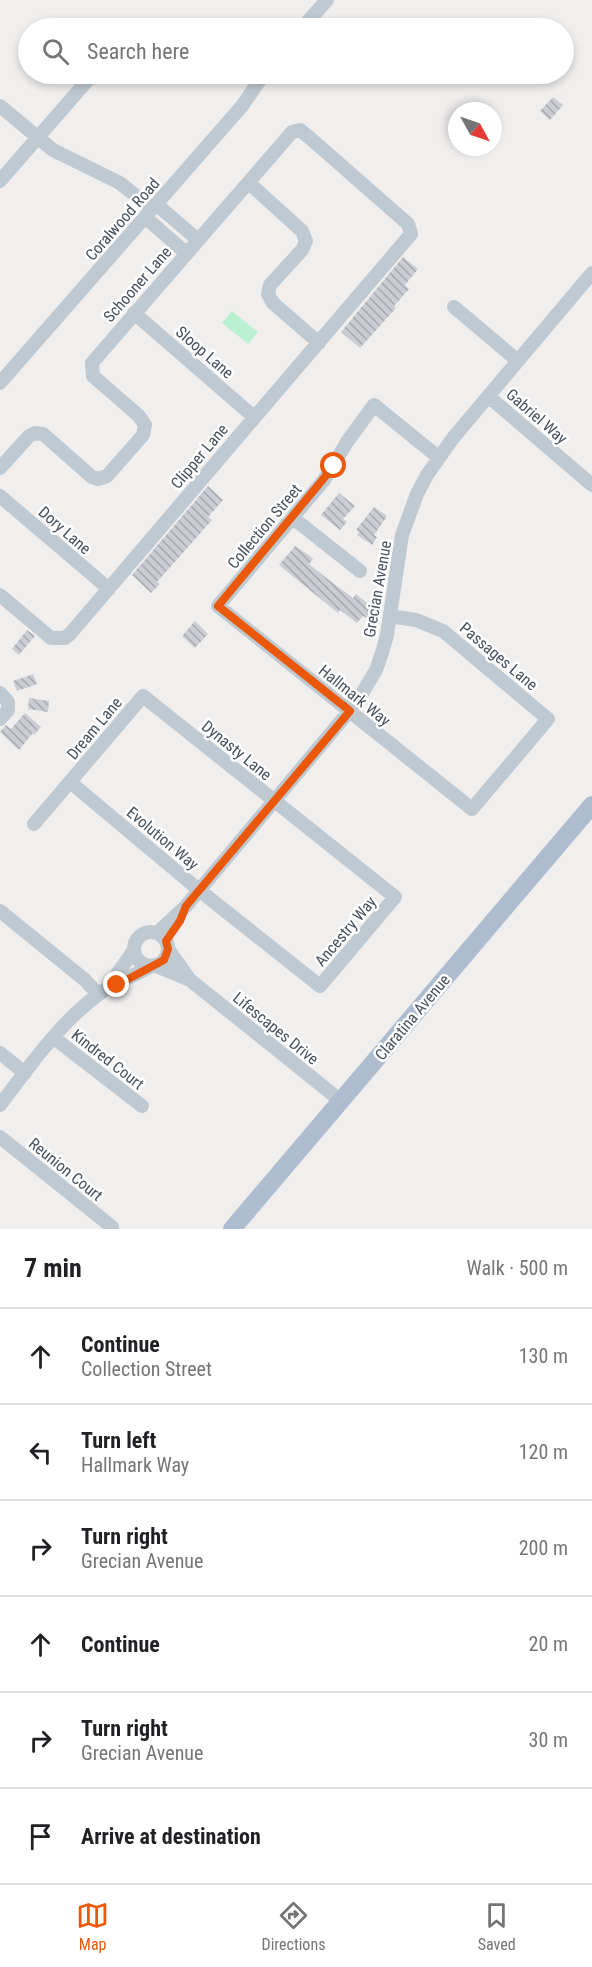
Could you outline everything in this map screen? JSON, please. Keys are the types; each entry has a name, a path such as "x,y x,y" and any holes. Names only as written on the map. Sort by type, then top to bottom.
{"main road":[{"name":"Claratina Avenue","path":"232,1229 592,805"}],"street":[{"path":"311,18 327,0"},
{"path":"0,180 84,84"},
{"name":"Coralwood Road","path":"0,383 242,106 257,84"},
{"path":"0,106 53,150 104,173 120,183 151,210 198,240"},
{"name":"Schooner Lane","path":"0,468 29,436 35,433 43,434 92,477 98,479 107,476 143,435 145,425 139,416 93,376 92,363 292,132 300,130 408,224 411,234"},
{"path":"249,183 302,231 306,241 302,250 270,285 268,294 273,303 319,343"},
{"path":"151,210 186,253"},
{"name":"Clipper Lane","path":"0,595 51,638 65,638 70,634 411,234"},
{"name":"Grecian Avenue","path":"164,941 186,906 350,711 367,686 382,653 402,535 417,494 438,457 592,273"},
{"path":"454,307 518,361"},
{"name":"Sloop Lane","path":"134,313 254,417"},
{"name":"Gabriel Way","path":"488,396 592,485"},
{"name":"Collection Street","path":"218,606 324,480 347,442 374,405 438,457"},
{"name":"Dory Lane","path":"0,496 109,589"},
{"path":"293,518 360,571"},
{"name":"Hallmark Way","path":"218,606 472,809"},
{"name":"Passages Lane","path":"390,616 416,620 451,637 548,719 472,809"},
{"path":"0,693 8,702 8,710 0,719"},
{"name":"Dream Lane","path":"34,824 143,696"},
{"name":"Dynasty Lane","path":"143,696 395,897"},
{"name":"Evolution Way","path":"70,782 199,890 320,986"},
{"name":"Ancestry Way","path":"320,986 395,897"},
{"path":"0,910 85,980 103,991"},
{"path":"0,1105 78,1011 103,991 164,960 164,941 144,934 138,938 134,950 103,991"},
{"name":"Lifescapes Drive","path":"164,941 190,980"},
{"path":"134,950 140,962 153,965"},
{"name":"Lifescapes Drive","path":"153,965 190,980 341,1101"},
{"name":"Kindred Court","path":"54,1038 142,1106"},
{"path":"0,1053 25,1073"},
{"name":"Reunion Court","path":"0,1137 112,1227"}],"green space":[{"path":"232,311 258,332 248,344 222,323"}],"building":[{"path":"553,97 563,105 550,120 540,111"},
{"path":"403,257 418,269 405,285 409,289 394,306 396,308 360,348 341,332"},
{"path":"208,486 223,500 208,517 212,520 157,582 160,584 151,593 132,575"},
{"path":"339,493 355,506 343,519 347,522 340,530 321,515"},
{"path":"374,507 387,516 374,535 377,537 372,545 357,535 359,532 356,530"},
{"path":"295,546 313,559 309,564 325,577 353,598 356,594 371,606 373,610 367,618 363,616 357,623 340,610 338,613 279,565"},
{"path":"195,621 208,634 195,648 182,636"},
{"path":"27,630 35,636 19,655 12,649"},
{"path":"33,674 37,684 17,691 13,681"},
{"path":"29,698 49,701 48,712 28,709"},
{"path":"25,713 41,727 19,750 0,732 6,725 11,729"}],"route":[{"path":"117,985 164,960 168,949 166,941 180,921 186,906 350,711 218,606 334,466"}]}
